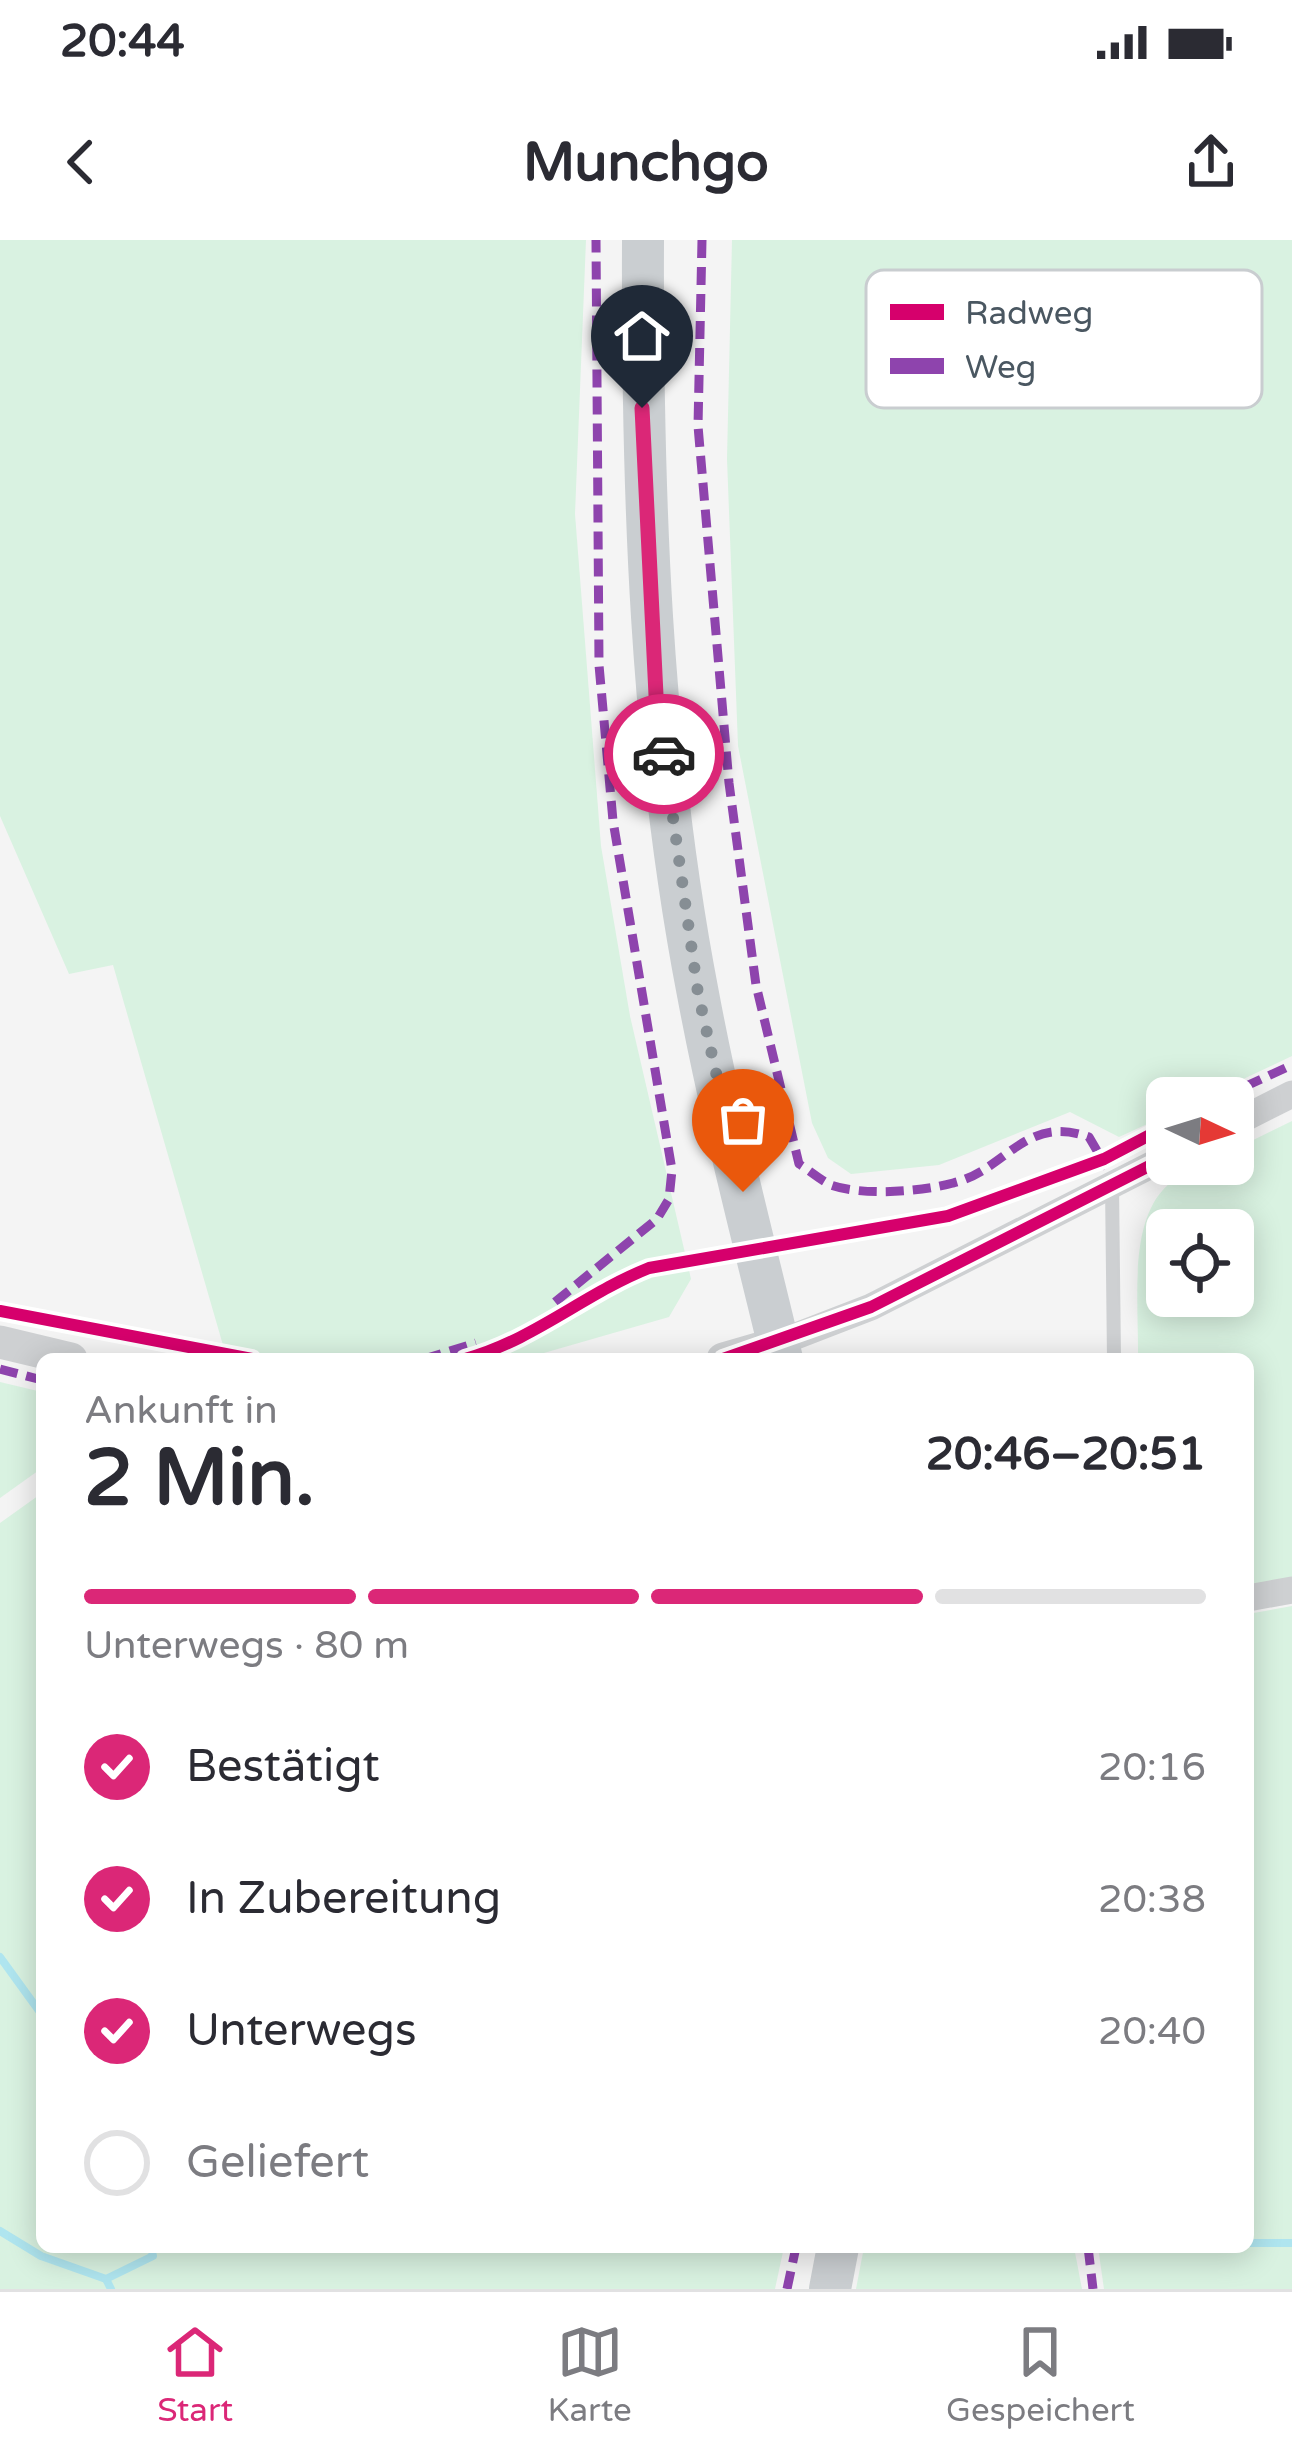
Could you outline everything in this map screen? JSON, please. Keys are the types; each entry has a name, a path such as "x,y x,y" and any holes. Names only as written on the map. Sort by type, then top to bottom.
{"main road":[{"path":"643,240 642,449 656,695 698,993 780,1351"},
{"path":"830,2289 837,2253"}],"street":[{"path":"1254,1113 1292,1094"},
{"path":"780,1351 1146,1168"},
{"path":"0,1342 46,1353"},
{"path":"1254,1597 1292,1590"}],"lane":[{"path":"1112,1186 1114,1353"}],"green space":[{"path":"0,240 586,240 575,514 601,846 630,1016 691,1279 669,1317 544,1353 225,1353 113,965 69,974 0,816"},
{"path":"732,240 1292,240 1292,1056 1248,1077 1146,1077 1146,1125 1119,1137 1070,1112 939,1165 851,1174 828,1158 812,1123 738,746 727,459"},
{"path":"1292,1121 1292,1579 1254,1586 1254,1353 1138,1353 1138,1261 1146,1223 1146,1317 1254,1317 1254,1209 1151,1209 1168,1185 1254,1185 1254,1140"},
{"path":"0,1382 36,1391 36,1472 0,1498"},
{"path":"36,1497 36,2253 783,2253 775,2289 0,2289 0,1523"},
{"path":"1292,1606 1292,2289 1104,2289 1099,2253 1254,2253 1254,1613"},
{"path":"863,2253 1075,2253 1082,2289 856,2289"}],"waterway":[{"path":"0,1957 36,2007"},
{"path":"0,2231 36,2253"},
{"path":"1254,2243 1292,2243"},
{"path":"36,2253 106,2279"},
{"path":"111,2289 106,2279 152,2253"}],"marked path":[{"path":"555,1302 657,1219 669,1199 672,1170 613,821 599,665 596,240"},
{"path":"702,240 698,426 729,783 756,985 799,1164 844,1188 875,1192 925,1189 972,1176 1032,1138 1067,1132 1089,1137 1107,1168"},
{"path":"1254,1082 1292,1065"},
{"path":"444,1353 476,1343"},
{"path":"0,1369 36,1378"},
{"path":"787,2289 795,2253"},
{"path":"1089,2253 1093,2289"}],"cycle path":[{"path":"484,1353 649,1268 948,1216 1104,1159 1146,1137"},
{"path":"740,1353 871,1307 1146,1168"},
{"path":"0,1311 220,1353"}],"way so far":[{"path":"664,754 698,993 743,1192"}],"route":[{"path":"642,408 656,695 664,754"}]}
